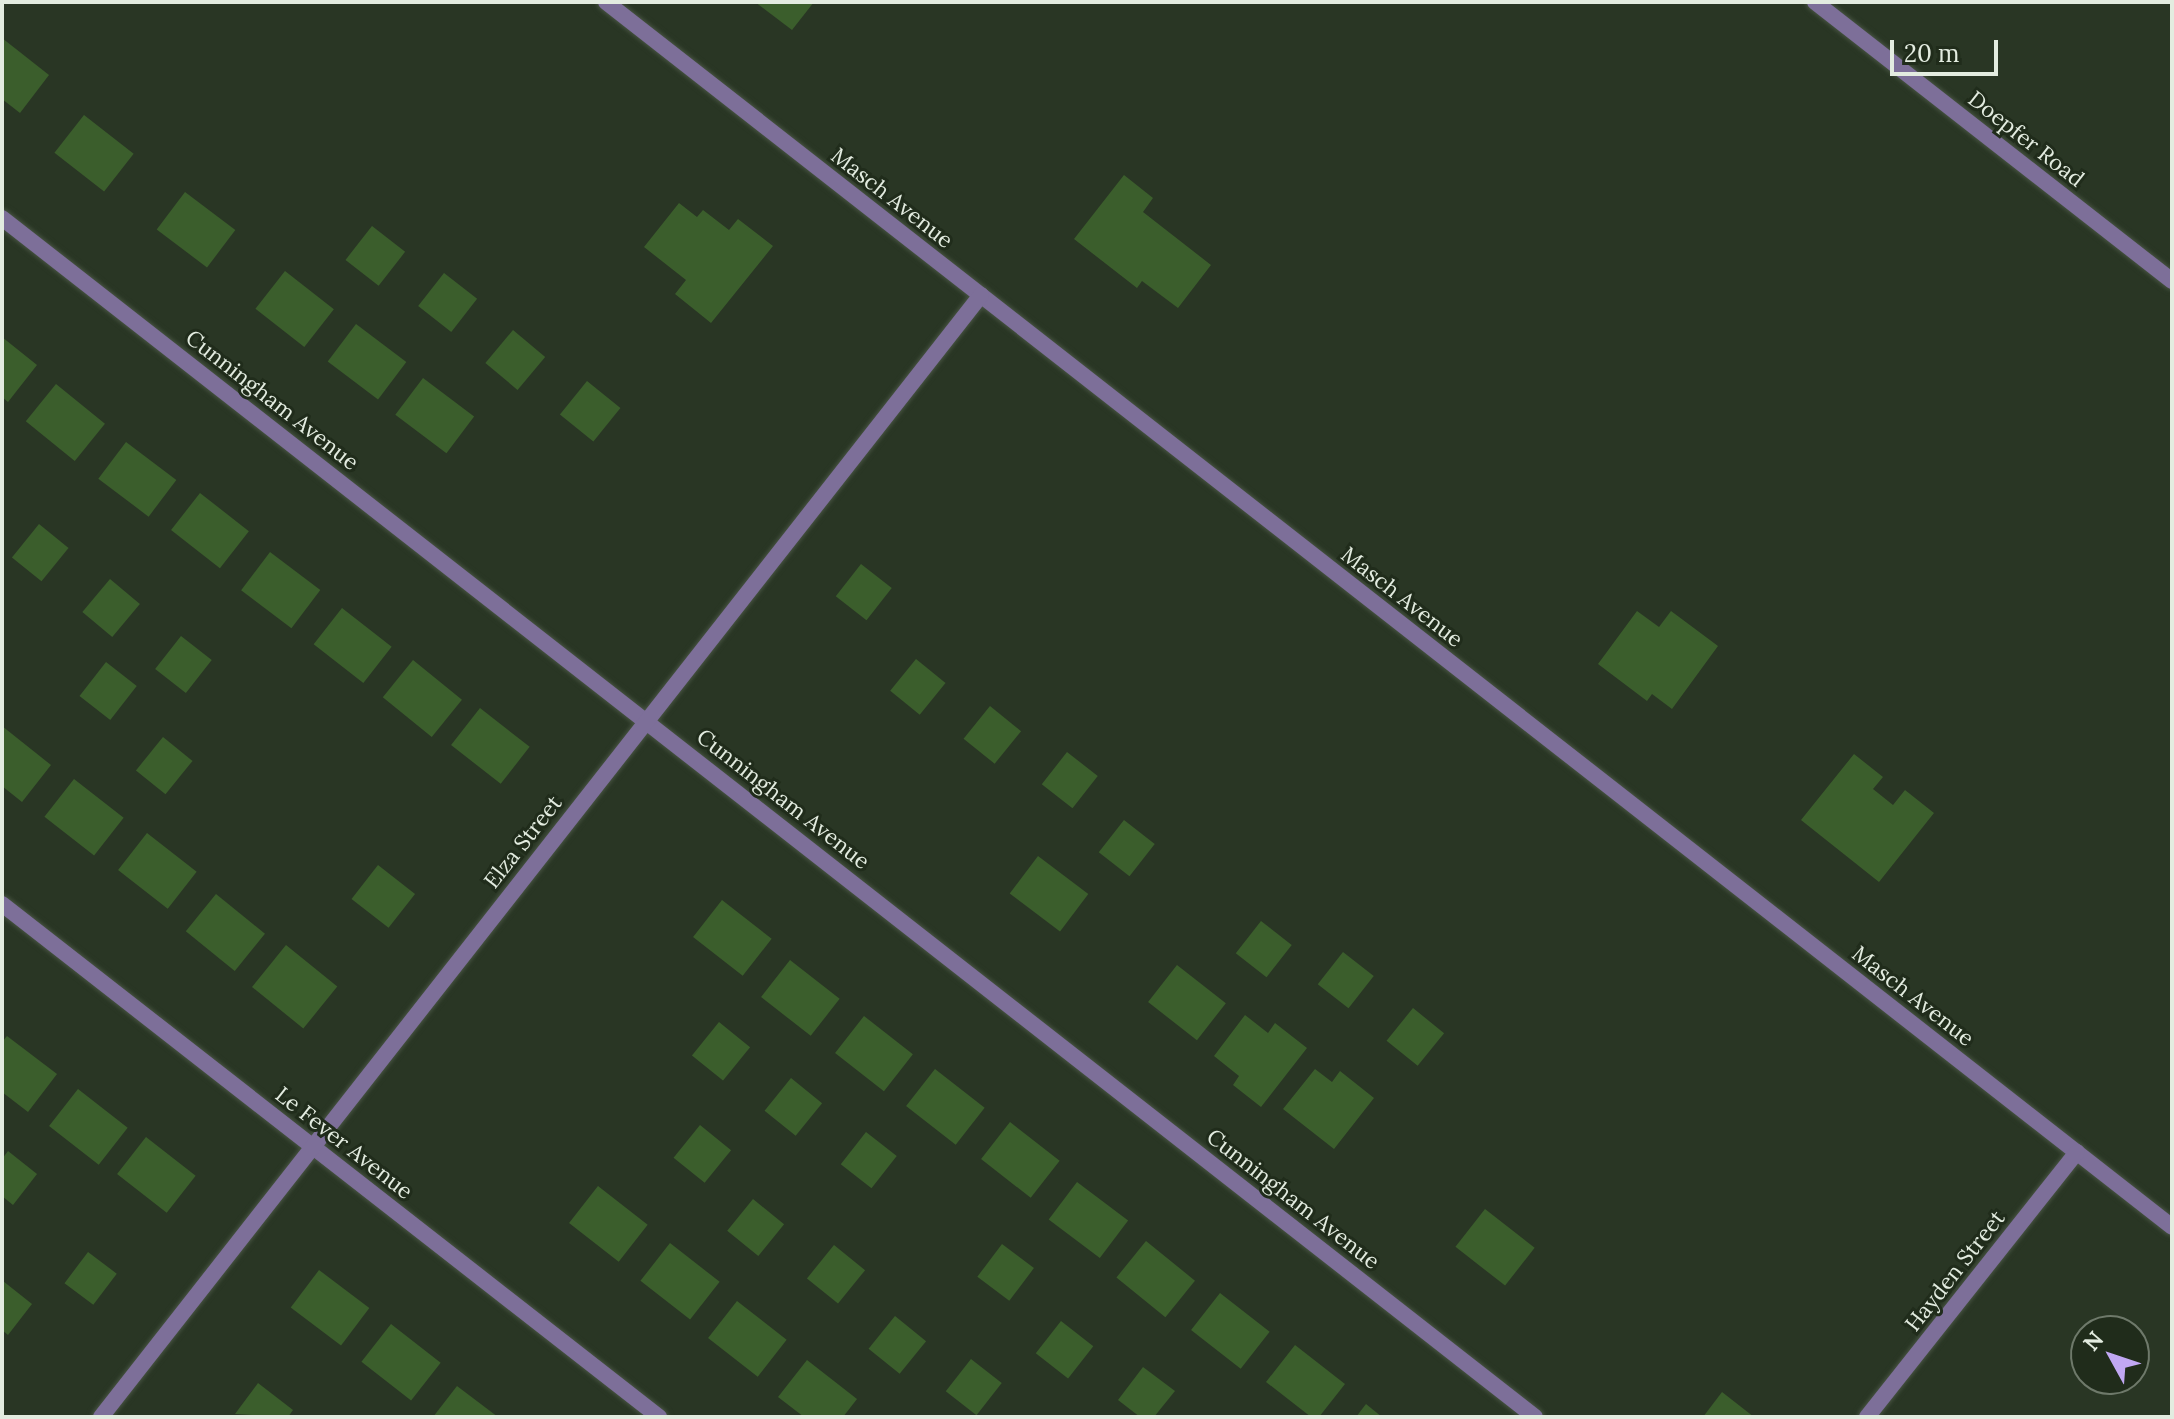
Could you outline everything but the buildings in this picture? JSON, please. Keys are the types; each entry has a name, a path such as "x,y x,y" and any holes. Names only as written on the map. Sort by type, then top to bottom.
{"street":[{"name":"Masch Avenue","path":"606,2 2172,1227"},
{"name":"Doepfer Road","path":"1815,2 2172,281"},
{"name":"Cunningham Avenue","path":"2,218 1535,1417"},
{"name":"Elza Street","path":"101,1417 981,295"},
{"name":"Le Fever Avenue","path":"2,904 659,1417"},
{"name":"Hayden Street","path":"1867,1417 2077,1152"}]}
